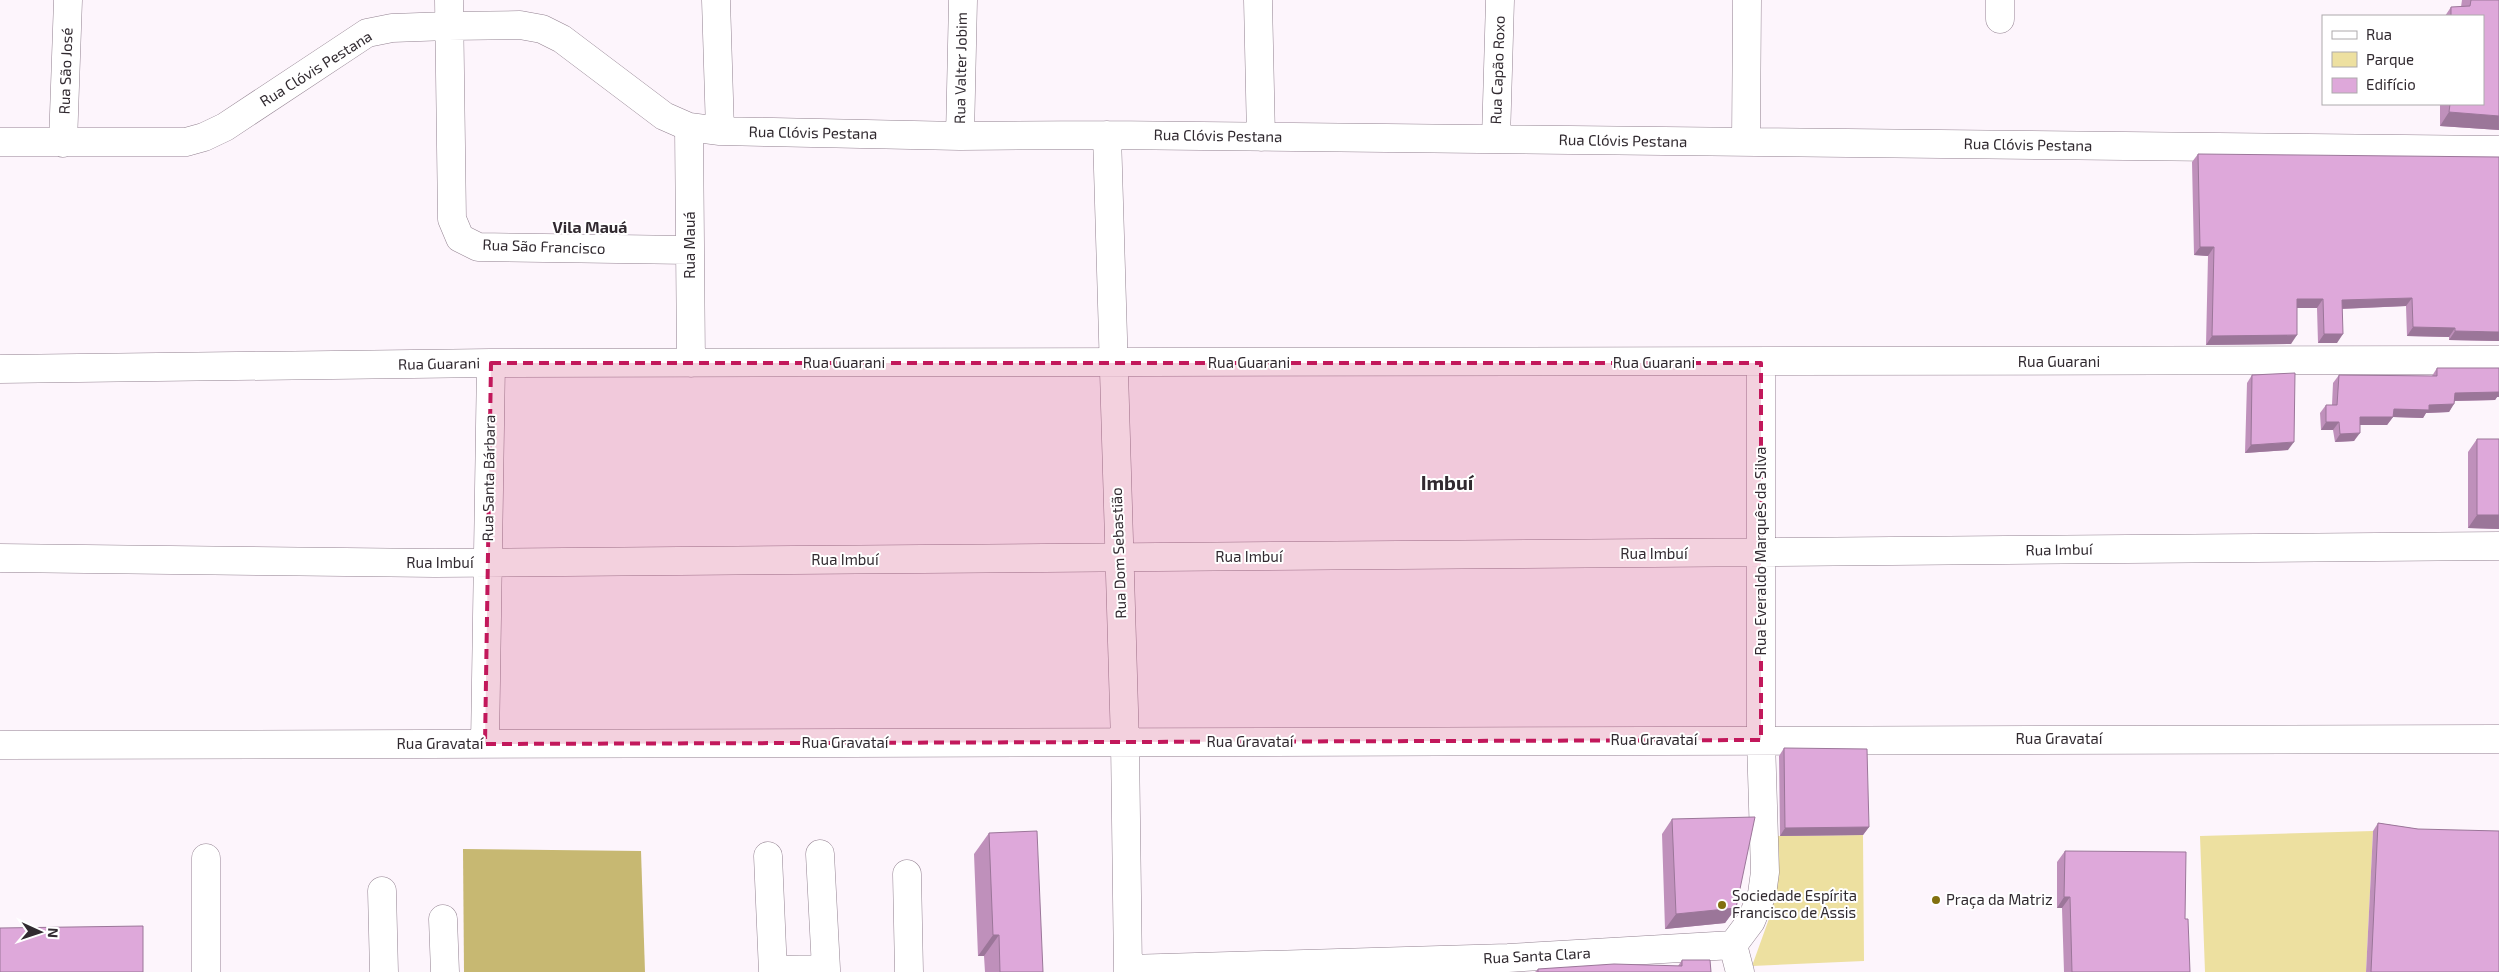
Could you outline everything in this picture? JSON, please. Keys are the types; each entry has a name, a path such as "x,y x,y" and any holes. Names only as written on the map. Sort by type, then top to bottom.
{"street":[{"name":"Rua São José","path":"64,142 68,0"},
{"path":"716,0 720,131"},
{"name":"Rua Valter Jobim","path":"960,136 963,0"},
{"path":"1258,0 1261,136"},
{"name":"Rua Capão Roxo","path":"1496,139 1500,0"},
{"path":"1746,142 1747,0"},
{"name":"Rua Clóvis Pestana","path":"0,142 186,142 204,137 225,127 367,33 449,13 542,29 562,39 664,116 689,127 720,131 960,136 1261,136 2499,150"},
{"name":"Rua São Francisco","path":"449,13 452,219 460,238 478,247 689,250"},
{"name":"Rua Mauá","path":"689,127 691,363"},
{"name":"Rua Dom Sebastião","path":"1107,135 1125,742 1128,971"},
{"name":"Rua Guarani","path":"0,368 491,363 1761,363 2499,360"},
{"name":"Rua Santa Bárbara","path":"486,744 491,363"},
{"name":"Rua Everaldo Marquês da Silva","path":"1761,363 1761,740"},
{"name":"Rua Imbuí","path":"0,558 488,563 2499,546"},
{"name":"Rua Gravataí","path":"0,745 2499,739"},
{"path":"1740,972 1733,945 1751,922 1762,894 1764,872 1761,740"},
{"path":"768,856 773,971 826,971 820,854"},
{"path":"206,858 206,972"},
{"path":"907,874 909,972"},
{"path":"382,891 384,972"},
{"path":"443,919 445,972"},
{"name":"Rua Santa Clara","path":"1128,971 1508,965 1733,945"}],"highlighted area":[{"path":"491,363 1761,363 1761,740 485,744"}],"green space":[{"path":"2373,831 2366,972 2205,972 2200,836"},
{"path":"1863,835 1864,961 1752,966 1770,916 1777,884 1778,836"}],"shaded area":[{"path":"463,849 641,851 645,972 464,972"}],"building":[{"path":"2471,0 2499,0 2499,116 2449,112 2450,105 2484,105 2484,15 2451,15 2451,7 2470,6"},
{"path":"2198,154 2499,157 2499,332 2455,331 2455,328 2413,327 2412,298 2342,300 2343,334 2324,334 2323,299 2297,299 2297,335 2212,336 2214,247 2200,247"},
{"path":"2437,368 2499,368 2499,392 2455,393 2454,404 2429,405 2429,410 2394,409 2393,417 2360,417 2360,433 2340,434 2339,422 2326,422 2326,405 2337,405 2339,375 2437,376"},
{"path":"2295,373 2294,442 2251,445 2252,375"},
{"path":"2477,439 2499,439 2499,515 2477,515"},
{"path":"1784,748 1867,749 1869,827 1785,828"},
{"path":"1755,817 1736,908 1676,914 1672,819"},
{"path":"2378,823 2418,829 2499,831 2499,972 2371,972"},
{"path":"1037,831 1043,972 1000,972 999,935 993,935 989,833"},
{"path":"2065,851 2186,852 2185,919 2188,919 2190,972 2072,972 2070,897 2064,897"},
{"path":"143,926 143,972 0,972 0,928"},
{"path":"1682,960 1710,960 1711,972 1538,972 1538,969 1614,964 1682,966"}],"place":[{"name":"Praça da Matriz","path":"1936,900"},
{"name":"Sociedade Espírita Francisco de Assis","path":"1722,905"}],"district":[{"name":"Vila Mauá","path":"590,227"},
{"name":"Imbuí","path":"1447,483"}]}
